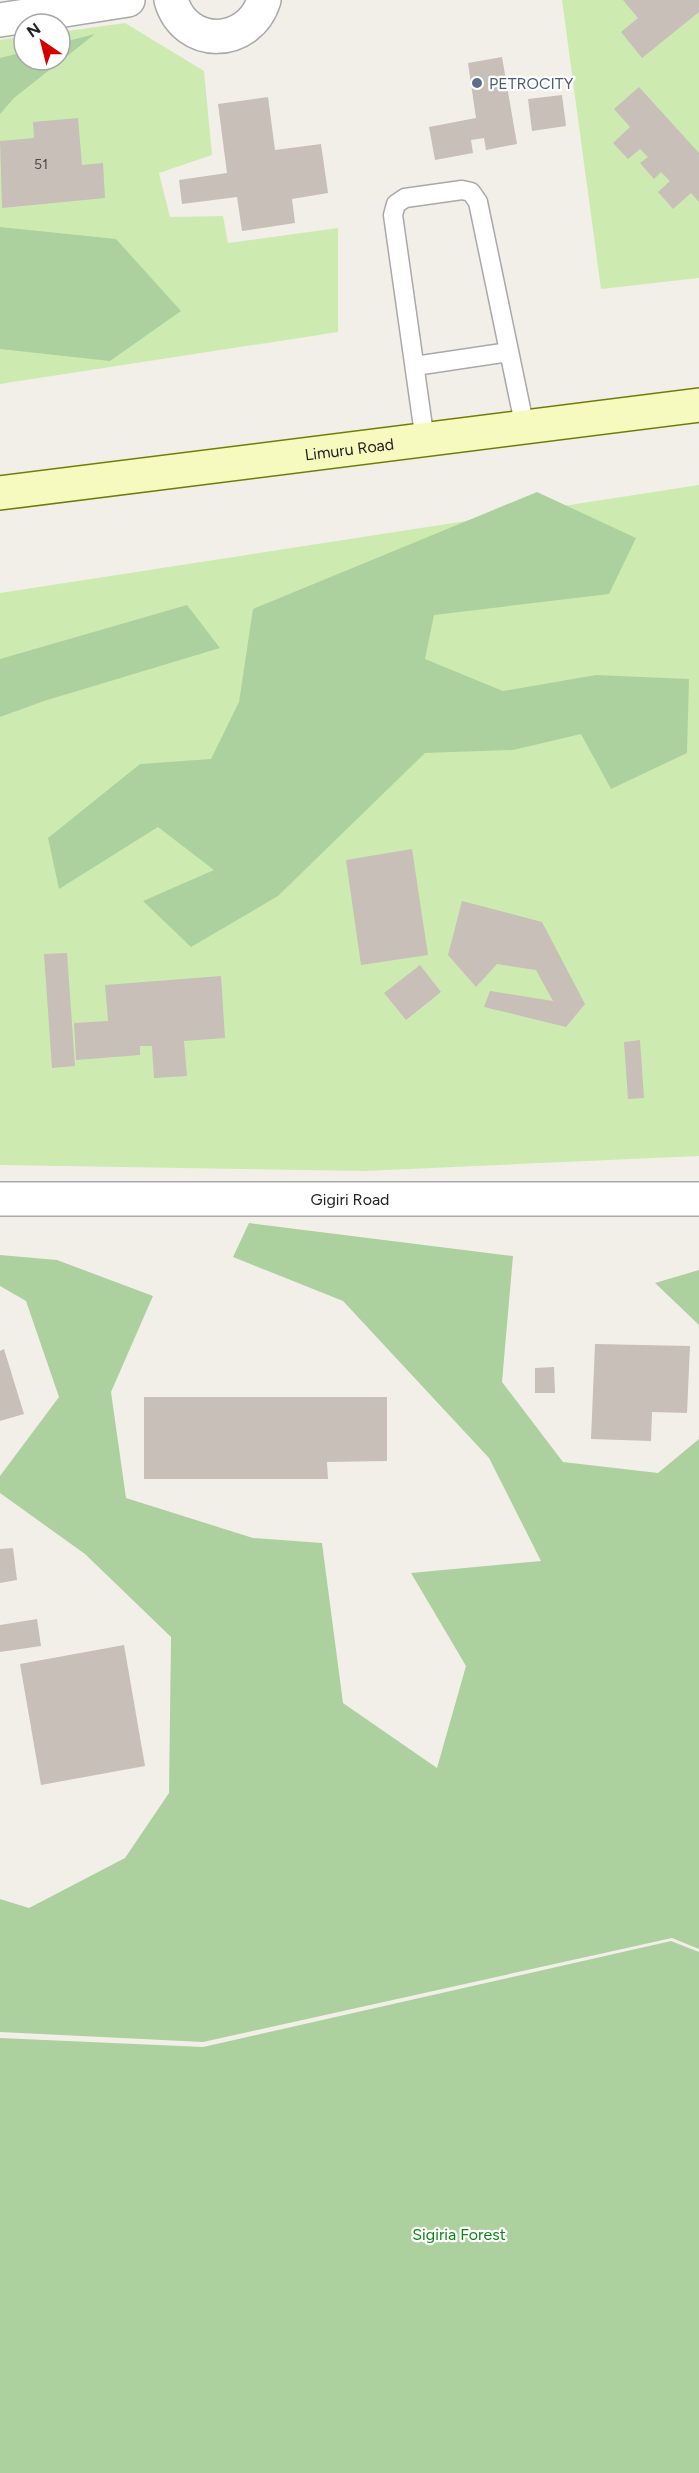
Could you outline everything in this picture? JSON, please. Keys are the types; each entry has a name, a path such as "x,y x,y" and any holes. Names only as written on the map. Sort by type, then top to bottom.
{"main road":[{"name":"Limuru Road","path":"0,493 699,405"}],"street":[{"path":"0,20 128,0"},
{"path":"171,0 175,13 188,28 207,36 227,36 246,28 260,13 264,0"},
{"name":"Gigiri Road","path":"0,1199 699,1199"}],"lane":[{"path":"425,441 393,215 396,204 405,198 462,190 471,192 478,202 525,428"},
{"path":"414,366 509,352"}],"green space":[{"path":"562,0 699,0 699,278 601,289"},
{"path":"125,23 204,71 212,155 159,173 170,217 223,216 228,243 338,228 338,332 0,384 0,40 12,38 12,72 72,72 72,30"},
{"path":"95,34 72,52 72,40"},
{"path":"12,55 12,72 47,72 14,98 0,114 0,58"},
{"path":"0,227 116,239 181,311 110,361 0,349"},
{"path":"699,485 699,1156 365,1171 0,1165 0,593"},
{"path":"537,492 636,538 609,594 434,615 425,659 503,691 596,675 689,679 687,753 611,789 581,734 513,750 425,753 278,896 191,947 143,901 214,870 158,827 59,889 48,838 140,764 211,759 239,702 253,609"},
{"path":"187,605 220,648 44,701 0,717 0,659"},
{"path":"249,1223 513,1256 502,1382 563,1462 658,1473 699,1439 699,1949 672,1938 203,2042 0,2032 0,1899 29,1908 125,1858 169,1793 171,1637 85,1554 0,1493 0,1476 59,1397 26,1301 0,1286 0,1255 57,1260 153,1296 111,1392 126,1498 253,1538 322,1543 343,1703 437,1768 466,1666 411,1573 541,1561 489,1458 343,1301 233,1257"},
{"path":"699,1270 699,1325 655,1283"},
{"name":"Sigiria Forest","path":"671,1941 699,1952 699,2473 0,2473 0,2038 203,2047"}],"building":[{"path":"623,0 699,0 699,12 642,58 621,32 638,18"},
{"path":"502,57 517,144 486,150 484,138 471,140 473,153 435,160 429,127 476,118 468,63"},
{"path":"639,87 699,153 699,202 691,193 673,209 658,192 670,181 661,172 654,179 640,163 648,157 640,149 628,159 613,143 630,127 614,109"},
{"path":"562,95 566,126 532,131 528,99"},
{"path":"268,97 275,150 321,144 328,193 292,199 295,223 242,231 237,197 182,204 179,180 227,173 218,104"},
{"path":"78,118 82,165 103,163 105,198 2,208 0,141 34,138 33,122"},
{"path":"412,849 428,955 361,965 346,860"},
{"path":"462,901 542,922 585,1004 566,1027 484,1007 490,991 553,1001 536,970 497,964 476,987 448,955"},
{"path":"67,953 75,1066 52,1068 44,954"},
{"path":"420,965 441,992 406,1020 384,993"},
{"path":"221,976 225,1038 184,1041 187,1076 154,1078 152,1046 140,1046 140,1055 76,1060 74,1023 108,1021 105,985"},
{"path":"640,1040 644,1098 628,1099 624,1042"},
{"path":"595,1344 690,1346 687,1413 652,1412 651,1441 591,1439"},
{"path":"4,1349 24,1414 0,1421 0,1351"},
{"path":"554,1367 555,1393 535,1393 535,1368"},
{"path":"144,1397 387,1397 387,1461 327,1462 328,1479 144,1479"},
{"path":"13,1548 17,1580 0,1583 0,1549"},
{"path":"37,1619 41,1646 0,1652 0,1625"},
{"path":"124,1645 145,1766 41,1785 20,1664"}],"place":[{"name":"PETROCITY","path":"477,83"}]}
